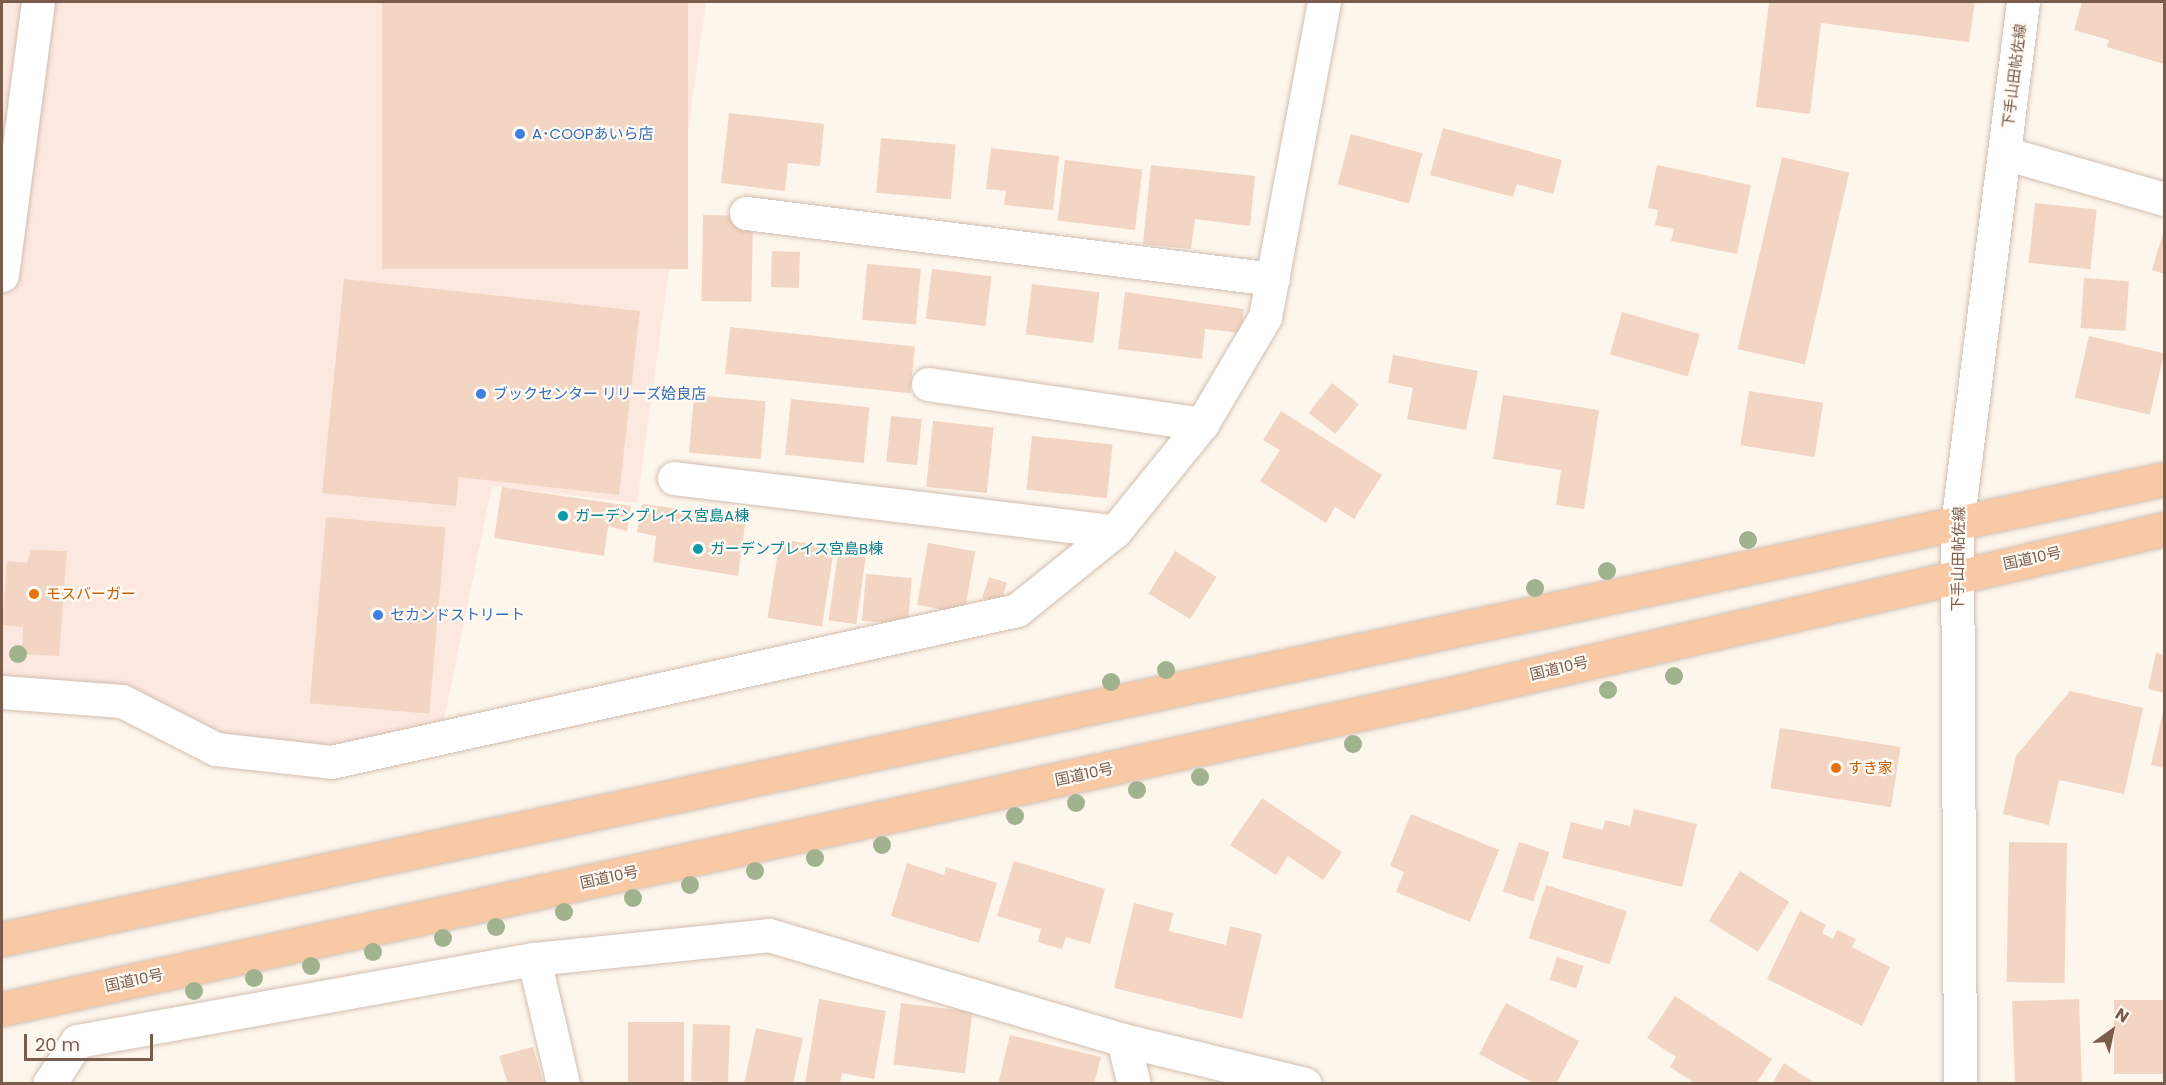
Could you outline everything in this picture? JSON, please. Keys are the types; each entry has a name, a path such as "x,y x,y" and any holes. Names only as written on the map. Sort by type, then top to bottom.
{"highway":[{"path":"2,939 1957,525 2164,479"},
{"name":"国道10号","path":"2,1009 1446,695 1957,574 2164,529"}],"street":[{"path":"2,275 38,2"},
{"path":"2,692 122,701 216,749 331,762 1017,610 1115,531 1202,424 1264,316 1273,279 1324,2"},
{"name":"下手山田帖佐線","path":"1960,1083 1957,525 2023,2"},
{"path":"2004,153 2164,199"},
{"path":"746,213 1273,279"},
{"path":"928,384 1202,424"},
{"path":"674,478 1115,531"},
{"path":"49,1083 77,1041 534,959 769,935 1123,1040 1305,1083"},
{"path":"534,959 563,1083"},
{"path":"1123,1040 1134,1083"}],"shaded area":[{"path":"2,2 31,2 2,202"},
{"path":"34,2 706,2 637,503 492,486 440,739 331,762 216,749 122,701 2,692 2,242"}],"building":[{"name":"A･COOPあいら店","path":"382,2 688,2 688,269 382,269"},
{"path":"1769,2 1975,2 1969,42 1821,23 1810,114 1756,107"},
{"path":"2082,2 2164,2 2164,64 2107,47 2109,40 2074,30"},
{"path":"729,113 824,124 820,166 788,163 785,191 721,183"},
{"path":"1443,128 1562,160 1553,194 1517,184 1513,197 1430,175"},
{"path":"1351,134 1422,153 1409,203 1338,184"},
{"path":"881,138 956,145 951,199 876,193"},
{"path":"991,148 1059,156 1053,210 1004,205 1006,191 986,189"},
{"path":"1782,157 1849,173 1805,364 1738,349"},
{"path":"1065,160 1142,170 1135,230 1058,221"},
{"path":"1151,165 1255,176 1250,226 1195,219 1191,249 1143,244"},
{"path":"1657,165 1751,185 1737,254 1671,241 1674,229 1655,225 1658,210 1648,208"},
{"path":"2035,203 2097,209 2090,269 2029,263"},
{"path":"703,215 753,216 751,302 701,301"},
{"path":"2164,230 2164,274 2152,270"},
{"path":"772,251 800,252 799,288 771,287"},
{"path":"867,264 921,269 916,324 862,320"},
{"path":"932,269 992,276 985,326 926,319"},
{"path":"2084,278 2129,281 2125,331 2081,328"},
{"name":"ブックセンター リリーズ姶良店","path":"344,279 640,311 619,495 459,477 456,506 322,493"},
{"path":"1032,284 1099,292 1093,343 1026,335"},
{"path":"1125,292 1244,309 1241,333 1205,329 1202,359 1118,349"},
{"path":"1622,312 1700,334 1688,377 1610,354"},
{"path":"730,327 915,346 910,393 725,374"},
{"path":"2089,336 2164,353 2150,415 2075,397"},
{"path":"1393,355 1478,371 1466,430 1407,419 1413,388 1388,383"},
{"path":"1332,383 1359,404 1335,434 1309,413"},
{"path":"1749,391 1823,403 1814,457 1740,445"},
{"path":"694,395 766,401 761,459 689,453"},
{"path":"1503,395 1599,410 1584,509 1556,505 1561,470 1493,459"},
{"path":"791,399 870,407 864,463 785,455"},
{"path":"1281,411 1382,475 1354,519 1335,507 1326,523 1260,481 1280,450 1263,440"},
{"path":"891,416 922,419 917,465 886,462"},
{"path":"933,421 994,427 987,493 926,487"},
{"path":"1032,436 1113,444 1107,498 1026,490"},
{"name":"ガーデンプレイス宮島A棟","path":"502,487 631,506 627,531 608,526 604,556 494,538"},
{"name":"ガーデンプレイス宮島B棟","path":"642,504 746,518 738,576 653,562 656,536 637,532"},
{"name":"セカンドストリート","path":"326,517 446,527 429,714 310,703"},
{"path":"780,539 834,548 822,627 767,618"},
{"path":"928,543 975,551 964,613 917,605"},
{"name":"モスバーガー","path":"31,550 67,551 59,656 22,654 23,627 2,625 7,561 27,563"},
{"path":"1175,551 1217,577 1190,619 1149,593"},
{"path":"838,553 866,557 856,624 829,620"},
{"path":"866,574 912,578 908,625 862,621"},
{"path":"989,577 1007,583 1000,604 982,598"},
{"path":"2156,653 2164,655 2164,693 2148,689"},
{"path":"2070,691 2143,708 2124,794 2059,780 2049,825 2003,814 2016,756"},
{"path":"2164,707 2164,768 2151,765"},
{"name":"すき家","path":"1780,728 1900,747 1891,807 1770,788"},
{"path":"1262,798 1342,852 1323,880 1288,856 1276,875 1230,845"},
{"path":"1634,809 1697,824 1682,887 1562,858 1571,822 1603,830 1605,820 1630,826"},
{"path":"1411,814 1499,850 1470,922 1396,892 1404,872 1390,866"},
{"path":"1519,842 1549,852 1533,901 1503,891"},
{"path":"2009,842 2067,843 2065,983 2007,982"},
{"path":"1014,861 1105,889 1090,944 1066,937 1062,949 1038,942 1041,929 997,916"},
{"path":"907,863 944,875 946,867 997,883 979,943 891,916"},
{"path":"1740,871 1789,902 1758,952 1709,921"},
{"path":"1546,885 1627,911 1610,965 1529,938"},
{"path":"1134,903 1173,913 1169,931 1226,945 1230,926 1262,934 1242,1019 1114,988"},
{"path":"1800,911 1826,925 1822,933 1833,939 1837,930 1856,939 1852,947 1890,967 1862,1026 1767,979"},
{"path":"1557,957 1584,966 1576,988 1550,980"},
{"path":"1675,996 1772,1059 1756,1084 1696,1084 1670,1067 1676,1057 1647,1038"},
{"path":"819,999 886,1011 874,1079 842,1073 840,1084 805,1084"},
{"path":"2079,999 2082,1084 2015,1084 2012,1001"},
{"path":"2114,1000 2164,1000 2164,1074 2114,1074"},
{"path":"901,1003 972,1012 965,1073 893,1065"},
{"path":"1506,1003 1579,1041 1556,1084 1535,1084 1479,1054"},
{"path":"628,1022 684,1022 684,1084 628,1084"},
{"path":"693,1024 730,1025 728,1082 691,1081"},
{"path":"756,1028 803,1038 793,1084 744,1084"},
{"path":"1010,1035 1101,1057 1094,1084 998,1084"},
{"path":"533,1047 544,1084 508,1084 499,1056"},
{"path":"1784,1063 1816,1084 1772,1084"}],"place":[{"name":"A･COOPあいら店","path":"520,134"},
{"name":"ブックセンター リリーズ姶良店","path":"481,394"},
{"name":"ガーデンプレイス宮島A棟","path":"563,516"},
{"name":"ガーデンプレイス宮島B棟","path":"698,549"},
{"name":"モスバーガー","path":"34,594"},
{"name":"セカンドストリート","path":"378,615"},
{"name":"すき家","path":"1836,768"}]}
